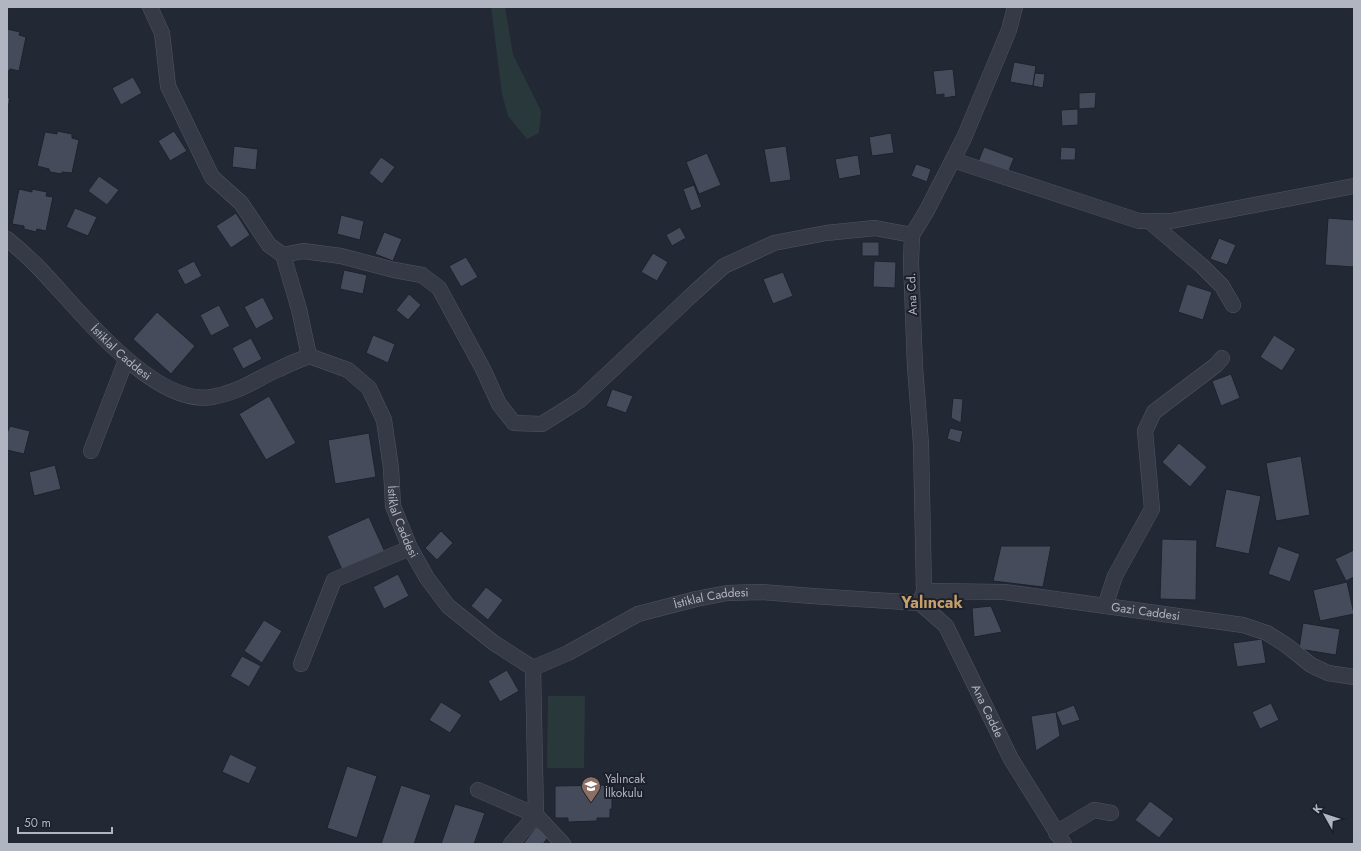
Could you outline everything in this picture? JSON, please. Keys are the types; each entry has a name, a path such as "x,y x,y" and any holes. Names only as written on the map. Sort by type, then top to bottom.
{"street":[{"path":"150,7 162,33 168,86 212,177 241,203 269,245 283,255 299,309 309,356"},
{"name":"Ana Cd.","path":"922,597 921,444 915,367 911,262 912,235 926,212 964,138 1009,30 1015,7"},
{"path":"953,160 1139,221 1171,221 1354,186"},
{"path":"1149,221 1202,266 1222,286 1234,305"},
{"path":"283,255 303,251 340,256 394,270 422,275 439,288 483,369 499,404 514,423 542,424 580,400 724,266 774,243 826,233 875,228 912,235"},
{"name":"İstiklal Caddesi","path":"7,239 36,265 95,330 126,360 168,389 187,396 211,397 242,389 278,369 309,356 348,370 369,388 384,420 391,468 393,506 410,548 426,578 448,606 494,643 533,668 568,653 638,614 696,599 727,593 760,592 895,601 922,597"},
{"path":"1105,606 1115,576 1152,509 1145,431 1154,412 1216,365 1222,358"},
{"path":"91,452 126,360"},
{"path":"301,664 334,580 410,548"},
{"name":"Gazi Caddesi","path":"922,597 1004,592 1244,625 1268,633 1311,665 1328,673 1354,677"},
{"name":"Ana Cadde","path":"922,597 946,626 1011,759 1060,838"},
{"path":"511,844 536,815 533,668"},
{"path":"478,790 536,815 562,844"},
{"path":"1060,838 1094,810 1111,813"}],"shaded area":[{"path":"491,7 505,7 513,55 541,111 539,133 527,139 508,116 502,94"},
{"path":"548,696 585,696 584,768 547,768"}],"building":[{"path":"7,29 20,32 19,35 26,37 19,71 10,69 7,71"},
{"path":"1014,62 1036,66 1033,86 1010,82"},
{"path":"953,69 956,96 944,98 944,94 936,95 933,71"},
{"path":"1035,73 1045,74 1043,88 1033,86"},
{"path":"133,77 142,93 121,105 112,88"},
{"path":"1096,92 1095,108 1079,109 1079,93"},
{"path":"7,97 10,98 7,114"},
{"path":"1078,109 1078,125 1062,126 1061,110"},
{"path":"57,131 72,134 72,138 79,140 72,173 62,172 62,174 50,172 49,169 37,166 45,132 57,134"},
{"path":"174,131 187,151 170,161 158,141"},
{"path":"891,133 894,153 872,156 869,137"},
{"path":"234,146 258,149 256,170 232,167"},
{"path":"786,146 791,180 770,183 764,149"},
{"path":"984,147 1014,158 1008,173 978,162"},
{"path":"1061,147 1076,148 1075,160 1060,160"},
{"path":"707,153 721,185 699,194 686,162"},
{"path":"858,155 861,175 839,179 835,159"},
{"path":"381,157 395,167 382,184 369,173"},
{"path":"916,164 931,169 927,182 911,176"},
{"path":"99,176 119,190 107,205 88,191"},
{"path":"694,185 702,207 691,211 683,189"},
{"path":"19,189 32,192 32,189 47,192 46,196 53,197 46,231 37,229 36,232 24,229 24,226 12,224"},
{"path":"75,208 97,217 88,236 66,227"},
{"path":"236,213 250,235 231,248 216,226"},
{"path":"341,215 364,221 360,240 337,234"},
{"path":"1328,218 1354,220 1354,267 1325,265"},
{"path":"680,227 686,238 672,246 666,235"},
{"path":"384,232 402,239 393,261 375,254"},
{"path":"1219,238 1236,245 1227,265 1210,259"},
{"path":"862,242 879,242 879,256 862,256"},
{"path":"653,253 668,262 657,281 641,272"},
{"path":"466,257 478,277 461,287 449,266"},
{"path":"194,261 202,276 185,285 177,270"},
{"path":"874,261 896,262 895,288 873,287"},
{"path":"344,270 367,275 363,294 340,289"},
{"path":"783,272 793,296 773,304 763,279"},
{"path":"1187,284 1212,292 1203,320 1178,312"},
{"path":"409,294 421,305 408,320 396,310"},
{"path":"263,297 274,319 256,329 244,307"},
{"path":"219,305 230,326 211,336 200,315"},
{"path":"157,312 195,346 171,374 133,339"},
{"path":"373,335 395,344 388,363 366,353"},
{"path":"1274,335 1296,349 1282,371 1260,357"},
{"path":"251,338 262,359 243,369 232,348"},
{"path":"1231,374 1240,398 1221,406 1212,381"},
{"path":"612,389 633,396 626,413 606,406"},
{"path":"269,396 296,443 266,460 239,414"},
{"path":"953,398 963,399 961,423 951,418"},
{"path":"10,426 30,431 24,454 7,450 7,433"},
{"path":"950,428 963,431 960,443 947,439"},
{"path":"369,433 376,477 335,484 328,440"},
{"path":"1179,443 1207,467 1190,487 1162,462"},
{"path":"1301,456 1310,515 1276,521 1266,463"},
{"path":"55,465 61,489 34,496 29,472"},
{"path":"1226,489 1261,496 1249,554 1215,547"},
{"path":"369,517 385,552 343,572 327,536"},
{"path":"441,531 453,543 437,560 425,548"},
{"path":"1162,539 1197,540 1196,600 1160,599"},
{"path":"1001,546 1051,546 1043,587 993,581"},
{"path":"1278,546 1300,554 1290,582 1268,574"},
{"path":"1354,550 1354,577 1346,581 1335,559"},
{"path":"398,574 409,596 384,609 373,587"},
{"path":"1347,582 1354,614 1320,621 1313,590"},
{"path":"486,587 503,600 488,620 471,606"},
{"path":"991,606 1002,632 974,637 972,608"},
{"path":"264,620 282,631 262,663 244,651"},
{"path":"1303,623 1340,629 1336,655 1299,649"},
{"path":"1262,639 1266,663 1237,667 1233,643"},
{"path":"242,656 261,666 249,687 230,676"},
{"path":"507,670 519,691 500,702 488,681"},
{"path":"441,702 462,715 450,733 429,720"},
{"path":"1271,703 1279,720 1260,729 1252,712"},
{"path":"1074,705 1080,720 1062,726 1056,712"},
{"path":"1056,712 1060,736 1036,751 1031,716"},
{"path":"230,754 257,767 249,784 222,772"},
{"path":"347,766 377,776 357,838 327,828"},
{"path":"401,785 431,795 414,844 381,844"},
{"path":"610,785 612,809 610,809 610,818 597,818 597,821 568,822 568,818 555,818 555,786"},
{"path":"1150,801 1174,819 1159,838 1135,820"},
{"path":"455,804 485,813 474,844 441,844"},
{"path":"536,827 549,836 543,844 523,844"}],"place":[{"name":"Yalıncak İlkokulu","path":"591,803"}],"district":[{"name":"Yalıncak","path":"932,602"}]}
